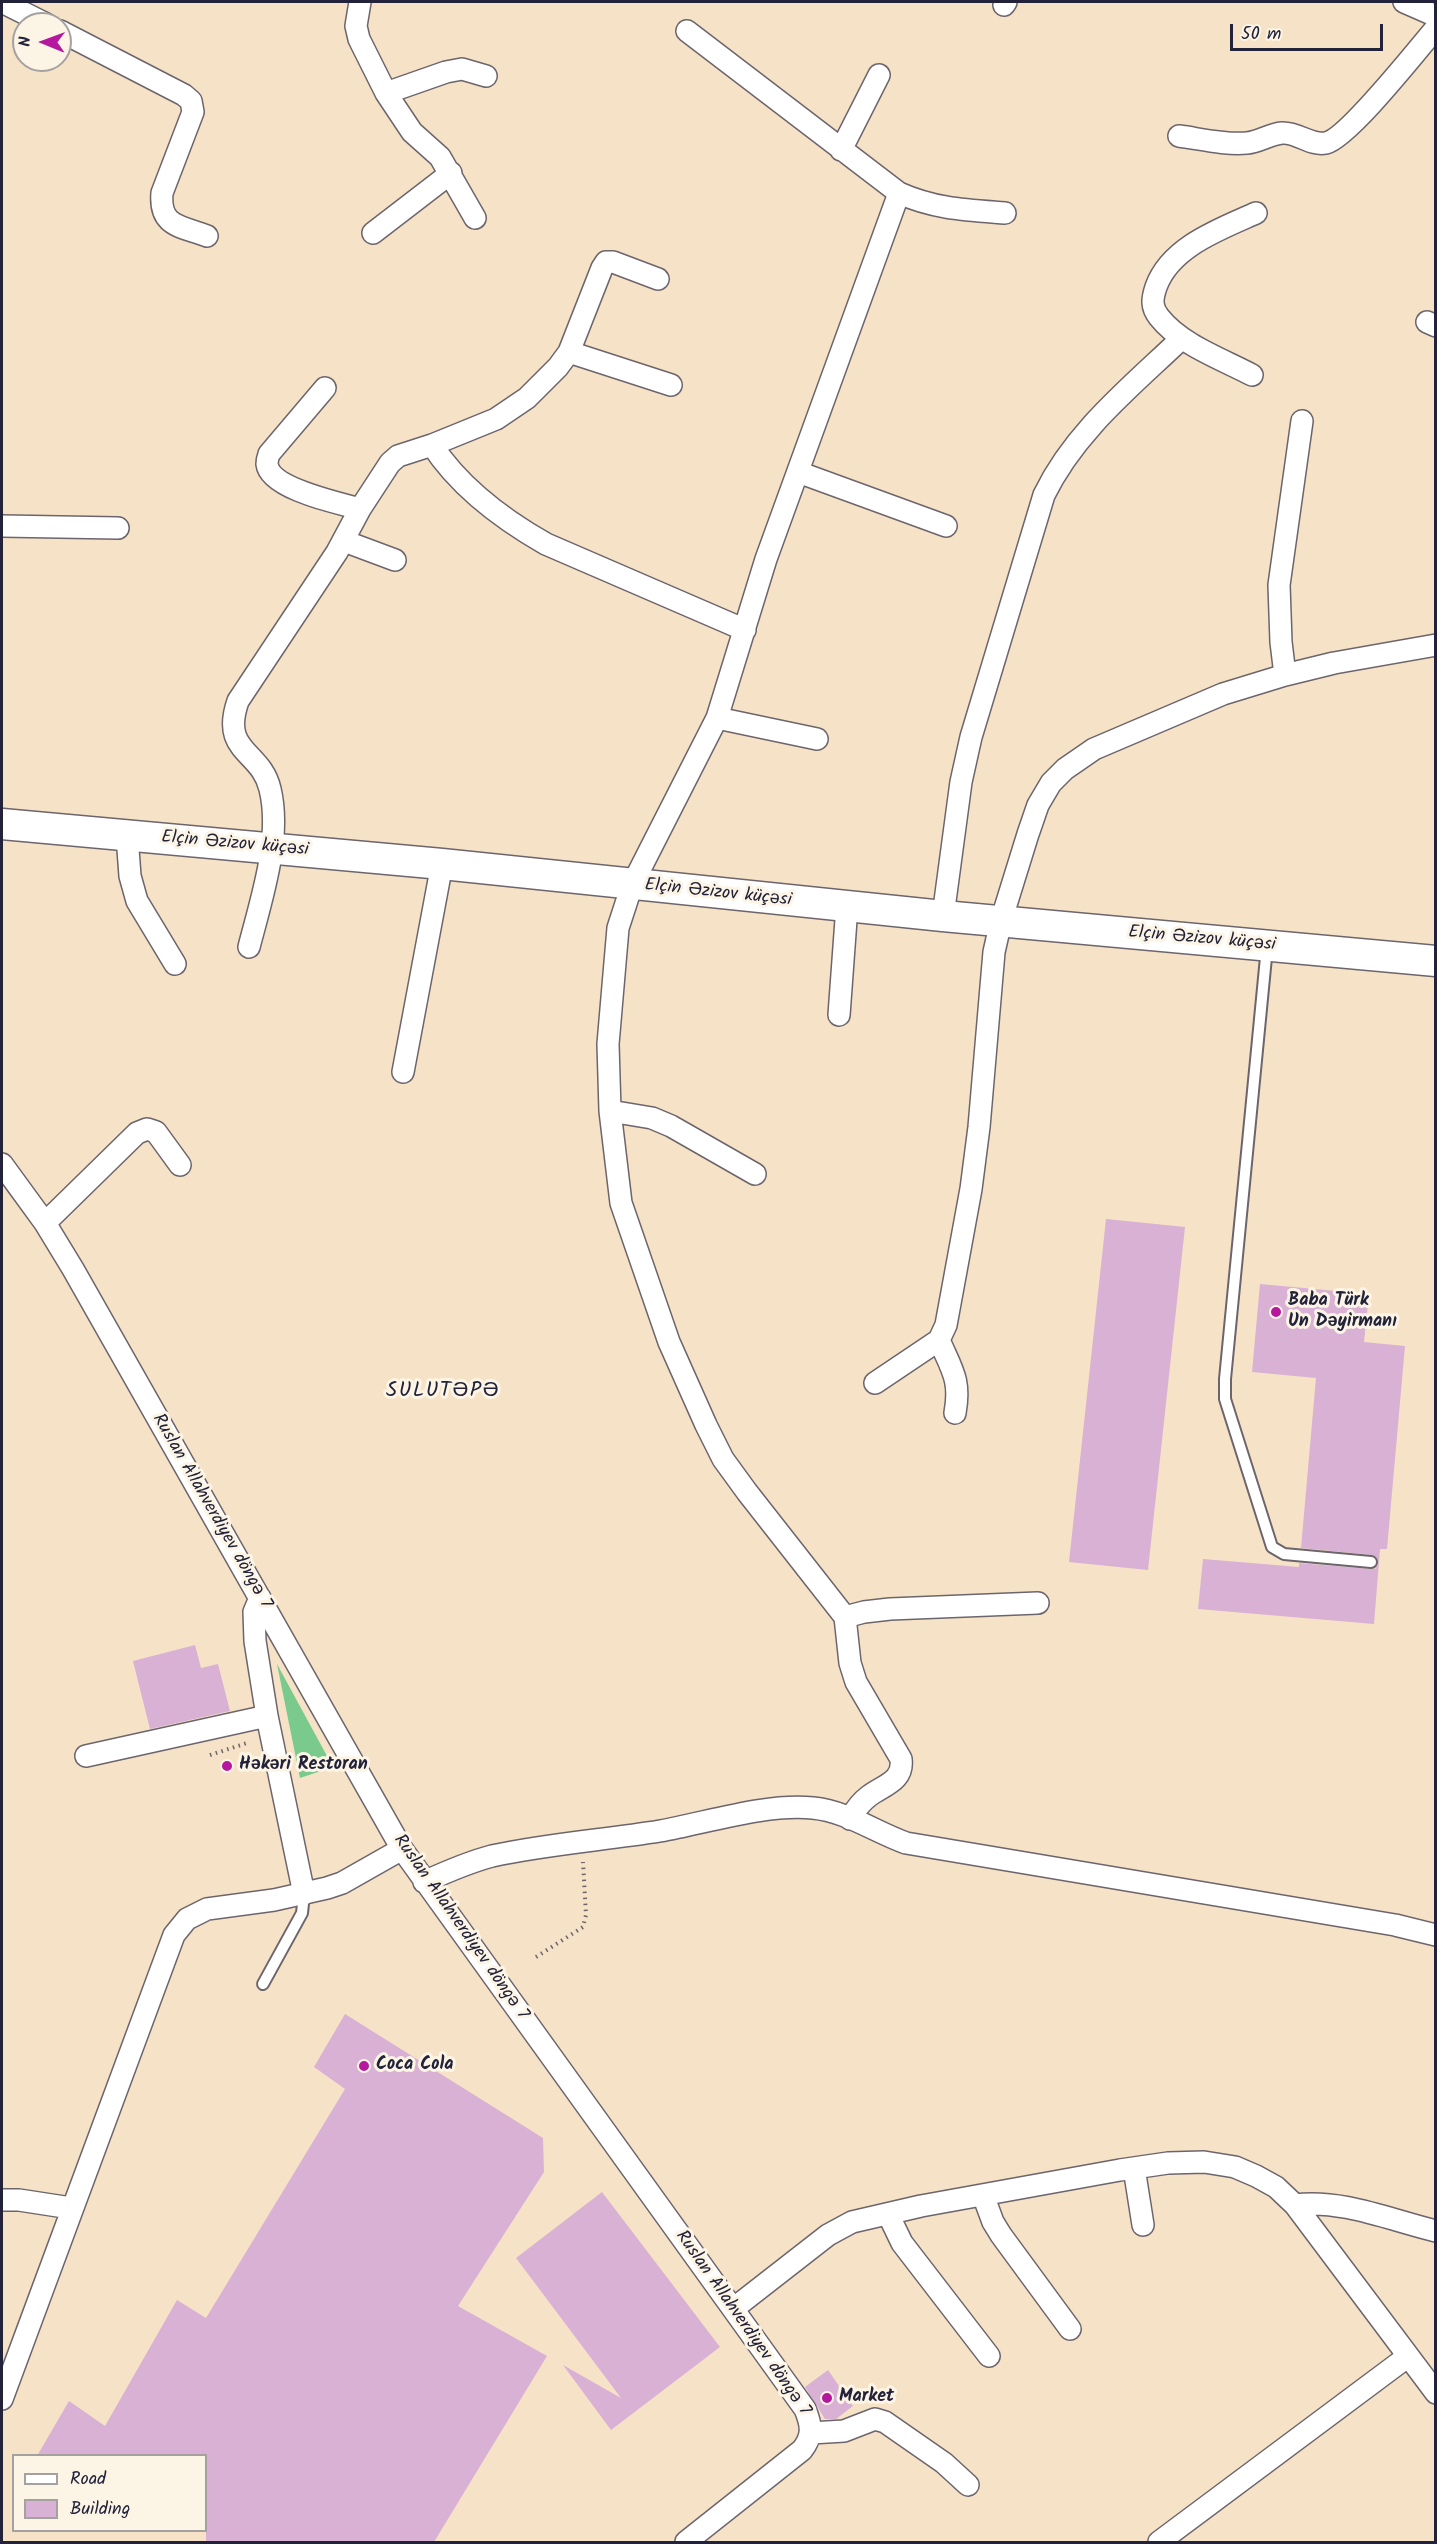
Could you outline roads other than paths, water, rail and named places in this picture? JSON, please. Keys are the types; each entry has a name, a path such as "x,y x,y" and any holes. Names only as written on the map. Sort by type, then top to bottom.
{"street":[{"path":"2,2 22,12"},
{"path":"360,2 356,26 359,39 386,93 412,132 440,157 475,219"},
{"path":"1404,2 1436,16"},
{"path":"1179,136 1234,143 1259,141 1283,133 1313,143 1326,143 1336,139 1371,104 1436,28"},
{"path":"687,31 899,193 942,208 1005,213"},
{"path":"72,37 184,95 191,101 193,112 162,193 161,205 164,217 171,223 207,236"},
{"path":"386,93 446,72 462,69 486,76"},
{"path":"841,150 879,75"},
{"path":"373,232 451,173"},
{"path":"850,1819 868,1797 896,1779 903,1768 901,1759 856,1682 850,1663 845,1617 723,1459 669,1342 621,1203 610,1111 608,1044 618,928 632,885 717,718 766,559 899,193"},
{"path":"1252,375 1182,338 1159,317 1152,305 1153,296 1167,267 1191,246 1212,233 1256,213"},
{"path":"249,947 272,849 270,788 261,770 235,736 233,715 238,701 344,541 360,509 390,463 399,456 432,446 512,409 558,367 569,352 606,262 613,262 658,279"},
{"path":"943,916 961,782 971,737 1044,495 1057,469 1081,436 1182,338"},
{"path":"569,352 671,385"},
{"path":"325,388 269,454 267,465 272,475 297,490 360,509"},
{"path":"1285,675 1279,585 1302,421"},
{"path":"432,446 458,477 500,516 517,527 546,544 745,630"},
{"path":"798,472 946,526"},
{"path":"2,526 118,528"},
{"path":"344,541 395,560"},
{"path":"875,1383 939,1340 946,1325 971,1189 979,1127 994,952 1001,921 1038,805 1051,783 1083,755 1104,744 1223,694 1334,663 1436,645"},
{"path":"717,718 817,739"},
{"name":"Elçin Əzizov küçəsi","path":"2,824 442,864 943,916 1436,961"},
{"path":"127,836 130,876 137,901 175,964"},
{"path":"403,1072 442,864"},
{"path":"839,1015 847,906"},
{"path":"610,1111 652,1118 671,1126 755,1174"},
{"path":"45,1223 137,1133 147,1129 156,1132 180,1165"},
{"name":"Ruslan Allahverdiyev döngə 7","path":"2,1166 45,1223 402,1849 805,2409 811,2433 802,2451 686,2542"},
{"path":"939,1340 958,1384 959,1392 955,1413"},
{"path":"260,1598 254,1612 253,1626 269,1726 304,1894"},
{"path":"845,1617 890,1609 1038,1603"},
{"path":"86,1756 269,1726"},
{"path":"424,1882 492,1856 794,1807 834,1812 906,1843 1395,1925 1436,1935"},
{"path":"2,2399 174,1935 188,1919 207,1909 304,1894 342,1883 402,1849"},
{"path":"733,2309 828,2235 852,2222 983,2195 1134,2168 1168,2163 1204,2162 1235,2168 1276,2187 1295,2205 1436,2393"},
{"path":"1134,2168 1143,2224"},
{"path":"983,2195 993,2222 1001,2235 1070,2329"},
{"path":"2,2200 20,2199 71,2208"},
{"path":"1295,2205 1332,2204 1436,2231"},
{"path":"888,2214 902,2243 989,2356"},
{"path":"1159,2542 1407,2357"},
{"path":"811,2433 844,2432 875,2419 885,2422 944,2463 968,2485"}],"lane":[{"path":"1267,945 1226,1367 1225,1399 1272,1547 1284,1554 1371,1562"},
{"path":"263,1984 302,1913 304,1894"}],"place":[{"name":"Baba Türk Un Dəyirmanı","path":"1276,1312"},
{"name":"Həkəri Restoran","path":"227,1766"},
{"name":"Coca Cola","path":"364,2066"},
{"name":"Market","path":"827,2398"}],"district":[{"name":"SULUTƏPƏ","path":"443,1392"}]}
